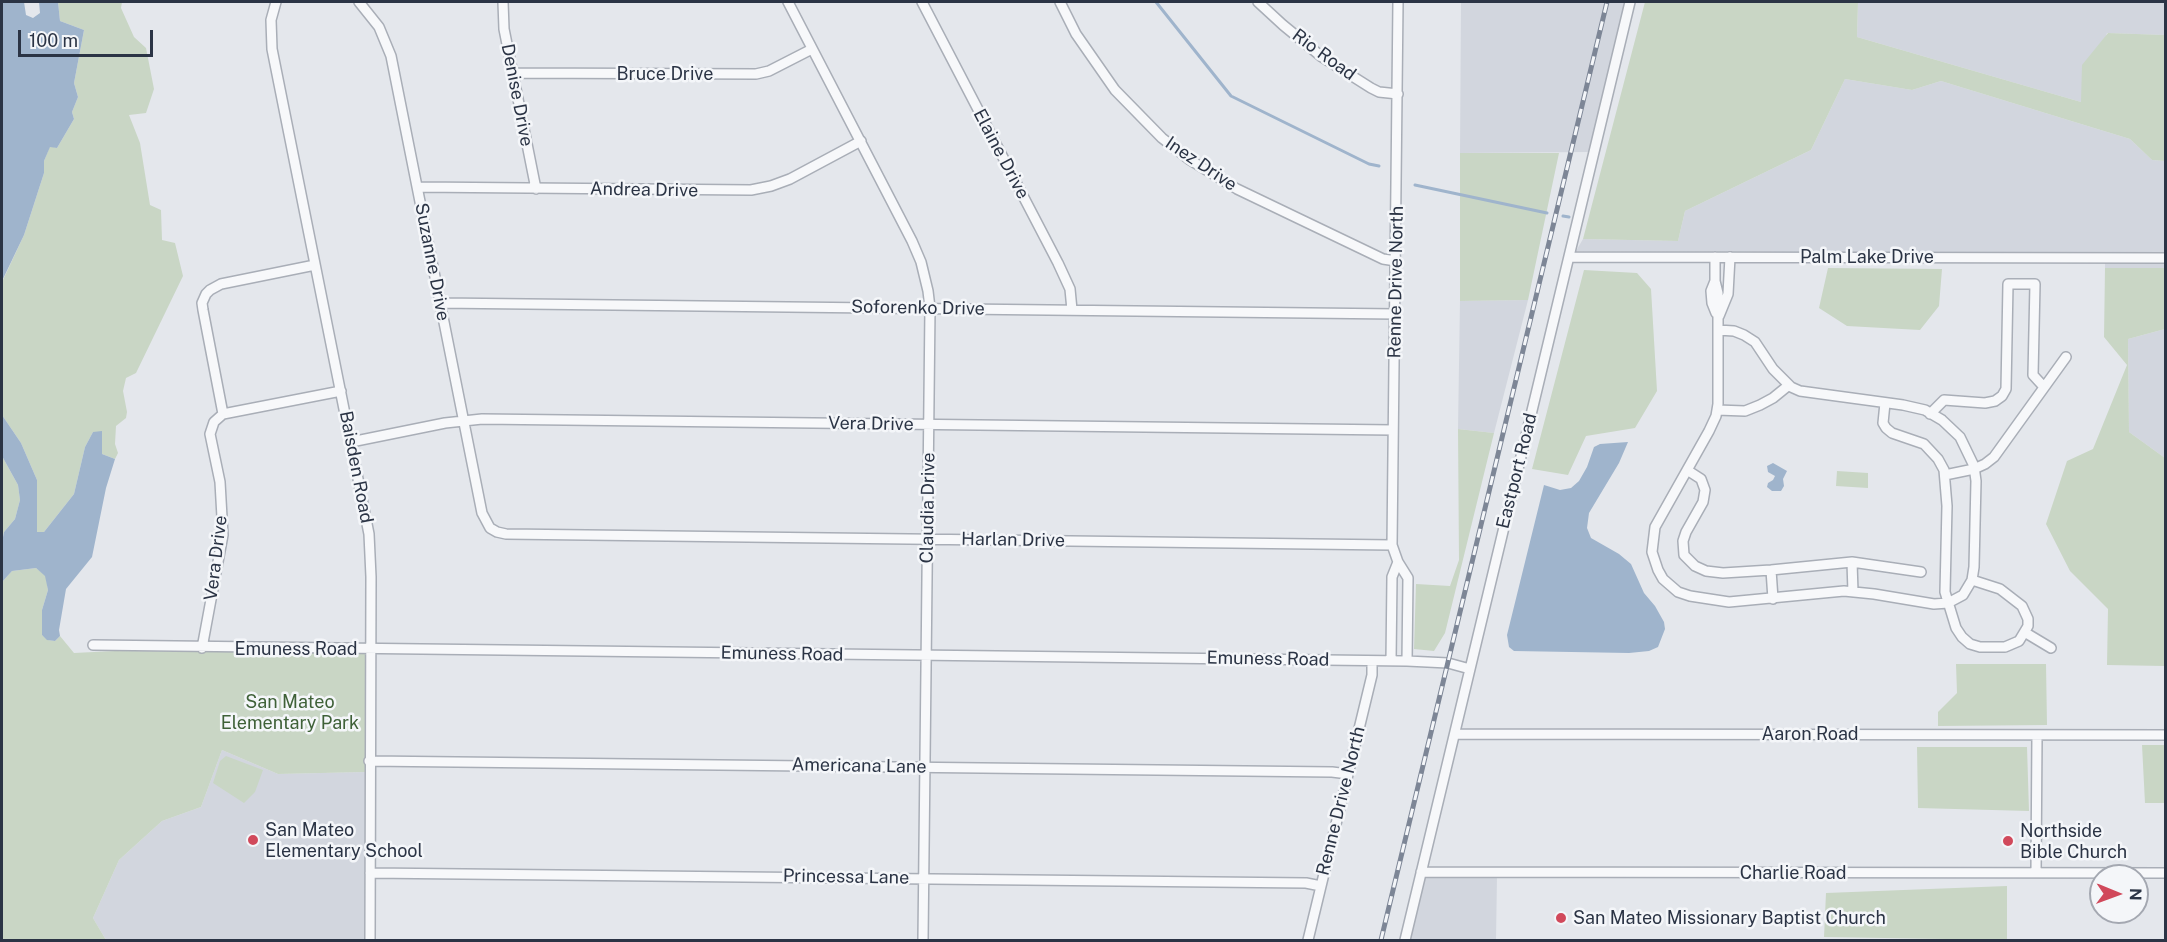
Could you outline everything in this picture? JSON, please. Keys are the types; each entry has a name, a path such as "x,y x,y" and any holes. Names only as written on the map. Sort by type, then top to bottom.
{"street":[{"name":"Baisden Road","path":"276,2 271,20 272,49 366,515 370,552 370,940"},
{"name":"Suzanne Drive","path":"359,2 379,27 388,49 482,513 490,528"},
{"name":"Denise Drive","path":"503,2 504,29 536,189"},
{"name":"Claudia Drive","path":"788,2 861,141 921,262 926,277 930,308 923,940"},
{"name":"Elaine Drive","path":"922,2 1058,263 1070,289 1072,310"},
{"name":"Inez Drive","path":"1060,2 1076,34 1115,90 1162,138 1190,160 1248,194 1383,259 1396,261"},
{"name":"Rio Road","path":"1258,2 1322,57 1379,92 1398,94"},
{"name":"Renne Drive North","path":"1398,2 1392,545 1408,578 1407,661"},
{"name":"Eastport Road","path":"1405,940 1630,2"},
{"name":"Bruce Drive","path":"512,73 756,74 812,49"},
{"name":"Andrea Drive","path":"417,187 751,190 790,179 861,141"},
{"name":"Palm Lake Drive","path":"1569,256 2166,258"},
{"path":"1715,257 1715,281 1711,291 1712,303 1718,318 1717,410 1709,431 1654,527 1652,552 1663,579 1678,592 1705,600 1729,602 1853,592 1934,604 1948,603 1963,596 1972,580 1976,481 1974,469 1960,437 1947,424 1925,410 1800,391 1789,385 1773,369 1755,342 1734,331 1718,330"},
{"path":"1718,318 1728,294 1730,257"},
{"path":"315,265 221,284 206,294 202,303 223,414 341,391"},
{"path":"1930,414 1944,400 1985,403 1995,401 2006,389 2008,284 2035,284 2033,375 2044,387"},
{"name":"Soforenko Drive","path":"440,303 1396,314"},
{"path":"1945,475 1974,469 1986,464 1994,457 2066,357"},
{"path":"1717,410 1745,411 1773,398 1789,385"},
{"path":"1885,403 1883,423 1886,428 1892,433 1924,444 1938,459 1945,475 1947,506 1945,592 1956,628 1970,644 1980,647 2005,647 2019,641 2026,633 2028,619 2022,606 2000,589 1972,580"},
{"name":"Vera Drive","path":"202,648 223,535 222,503 210,434 217,417 223,414"},
{"name":"Vera Drive","path":"351,442 464,420 1393,430"},
{"path":"1687,470 1701,479 1705,490 1703,502 1683,541 1684,555 1695,566 1707,571 1723,573 1852,562 1921,572"},
{"name":"Harlan Drive","path":"490,528 506,534 1392,545"},
{"path":"1391,661 1392,577 1398,561"},
{"path":"1852,562 1853,592"},
{"path":"1770,570 1773,599"},
{"path":"2026,633 2051,648"},
{"name":"Emuness Road","path":"93,645 1407,661 1448,663 1470,669"},
{"name":"Renne Drive North","path":"1308,940 1372,675 1372,661"},
{"name":"Aaron Road","path":"1455,734 2166,735"},
{"path":"2036,873 2037,735"},
{"name":"Americana Lane","path":"369,761 925,766 1348,774"},
{"name":"Charlie Road","path":"1421,872 2166,873"},
{"name":"Princessa Lane","path":"370,873 1306,883 1321,886"}],"shaded area":[{"path":"1461,2 1625,2 1589,152 1460,153"},
{"path":"1858,2 2165,2 2165,35 2107,33 2081,102 1857,37"},
{"path":"1845,79 1912,90 1941,81 2130,139 2152,160 2165,161 2165,268 2105,268 2105,253 1576,251 1583,239 1678,241 1685,211 1811,150"},
{"path":"1528,300 1494,433 1458,429 1460,301"},
{"path":"2165,329 2165,458 2129,432 2128,339"},
{"name":"San Mateo Elementary School","path":"222,750 278,774 365,772 365,940 106,940 93,918 119,860 162,821 201,807"},
{"path":"1425,876 1497,876 1496,940 1410,940"}],"green space":[{"path":"58,2 122,2 121,8 134,37 146,48 154,89 146,113 129,115 140,143 150,205 161,210 162,240 175,243 183,276 136,373 126,378 123,391 127,412 126,418 116,426 115,444 118,453 115,459 102,454 102,432 93,432 85,447 74,494 44,532 37,532 37,480 21,443 2,415 2,282 24,235 44,173 44,161 50,146 57,148 74,119 72,112 78,97 74,83 84,30 60,21"},
{"path":"1645,2 1858,2 1857,37 2081,102 2082,65 2108,33 2165,35 2165,161 2152,160 2130,139 1941,81 1912,90 1845,79 1811,150 1685,211 1678,241 1583,239"},
{"path":"1460,153 1559,153 1528,300 1460,301"},
{"path":"1828,268 1942,269 1939,306 1920,330 1847,326 1819,308"},
{"path":"2105,268 2165,268 2165,329 2128,339 2129,432 2165,458 2165,666 2107,665 2108,609 2070,571 2046,524 2067,461 2093,449 2127,365 2104,337"},
{"path":"1584,270 1637,273 1651,289 1657,391 1635,428 1586,436 1568,475 1532,469"},
{"path":"1458,429 1494,433 1445,633 1434,651 1414,649 1416,584 1450,586 1459,560"},
{"path":"2,456 18,485 20,500 15,519 4,532 2,542"},
{"path":"1837,471 1868,473 1868,488 1836,486"},
{"name":"San Mateo Elementary Park","path":"36,568 46,576 48,590 42,610 42,635 48,640 55,641 60,636 74,653 114,651 365,652 365,772 278,774 222,750 201,807 162,821 119,860 93,918 106,940 2,940 2,582 12,571"},
{"path":"1956,664 2046,664 2047,725 1938,726 1938,712 1957,693"},
{"path":"2142,745 2165,745 2165,803 2145,803"},
{"path":"1917,747 2027,747 2029,811 1918,808"},
{"path":"226,756 263,770 255,792 244,803 213,783 220,761"},
{"path":"2007,886 2007,940 1824,937 1826,893"}],"water":[{"path":"2,2 24,2 26,15 33,18 40,13 39,2 58,2 60,21 84,30 74,83 78,97 72,112 74,119 57,148 50,147 24,235 2,281"},
{"path":"2,415 21,443 37,480 37,532 44,532 74,494 85,447 93,432 102,431 102,454 115,459 106,488 92,557 66,589 60,636 55,641 47,640 42,635 42,610 48,590 45,576 36,568 12,571 2,582 4,532 15,519 20,500 18,485 2,456"},
{"path":"1628,442 1619,463 1589,513 1587,528 1591,538 1619,554 1631,564 1644,593 1664,622 1665,629 1658,647 1649,651 1629,653 1514,651 1509,647 1507,635 1544,485 1560,490 1571,488 1579,481 1587,467 1594,447 1600,444"},
{"path":"1773,463 1787,471 1781,491 1772,491 1767,487 1775,476 1768,472 1767,466"}],"waterway":[{"path":"1156,2 1231,96 1369,164 1379,166"},
{"path":"1415,185 1547,213"},
{"path":"1563,216 1569,217"}],"railway":[{"path":"1381,940 1607,2"}],"place":[{"name":"San Mateo Elementary School","path":"253,840"},
{"name":"Northside Bible Church","path":"2008,841"},
{"name":"San Mateo Missionary Baptist Church","path":"1561,918"}]}
